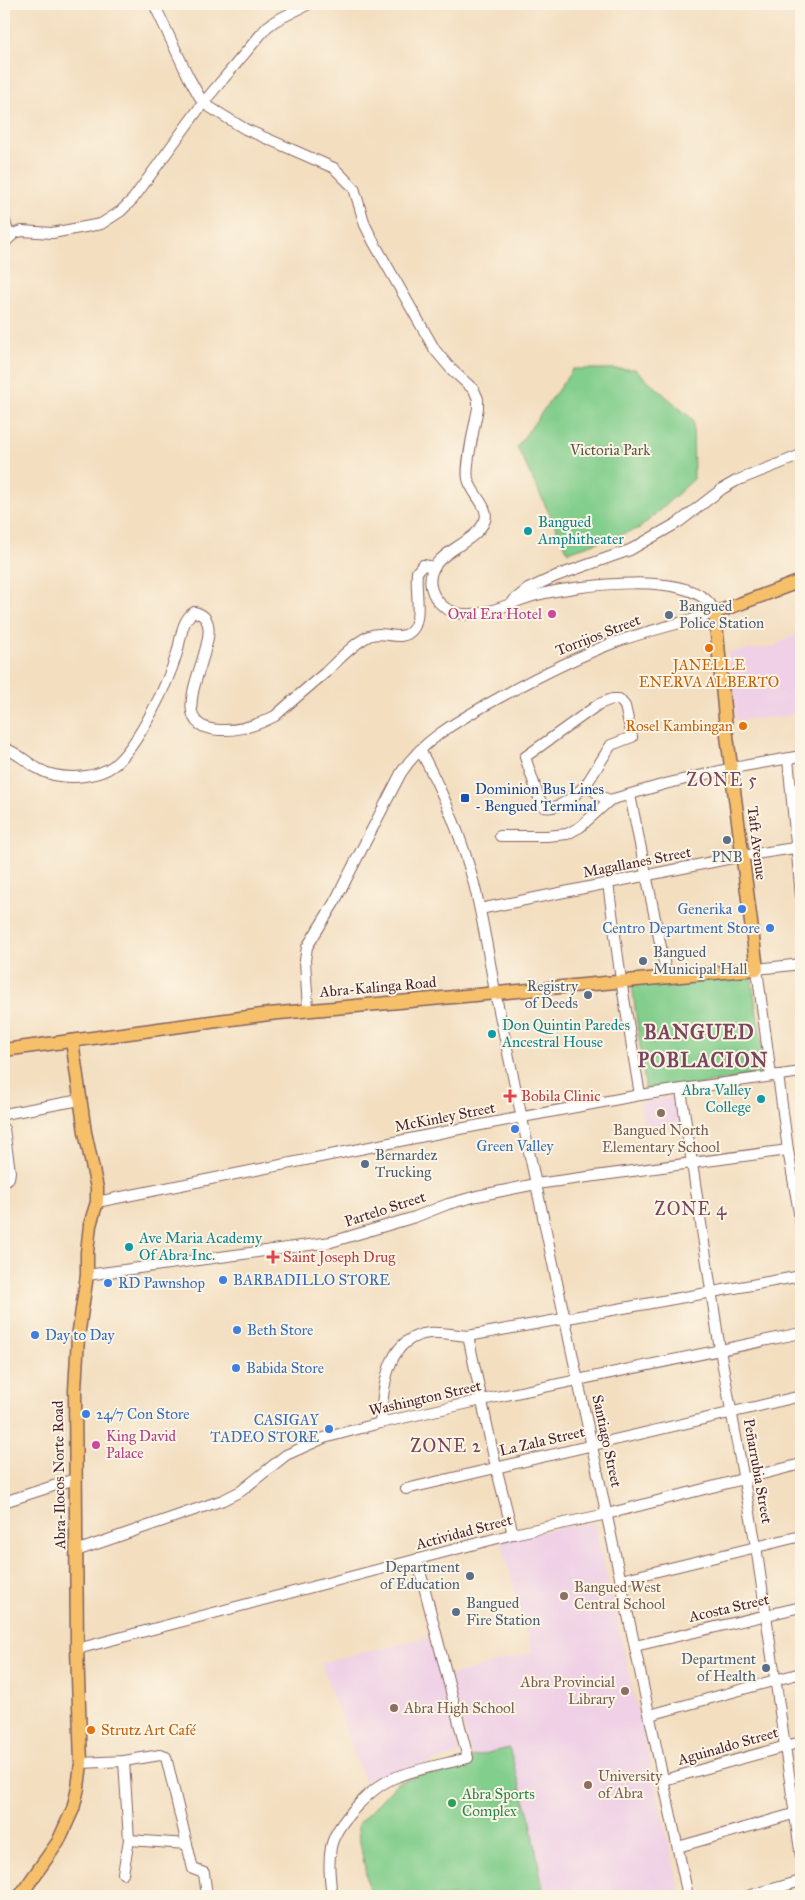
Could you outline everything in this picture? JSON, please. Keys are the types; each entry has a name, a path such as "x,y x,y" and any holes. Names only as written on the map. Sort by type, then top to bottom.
{"main road":[{"name":"Torrijos Street","path":"715,613 801,580"},
{"name":"Taft Avenue","path":"715,613 742,856 757,968"},
{"name":"Abra-Kalinga Road","path":"4,1050 269,1014 757,968"},
{"name":"Abra-Ilocos Norte Road","path":"20,1896 58,1842 73,1809 81,1762 77,1648 75,1390 78,1337 87,1275 87,1252 90,1225 97,1202 97,1188 85,1132 72,1041"}],"street":[{"path":"154,4 203,103 245,129 323,162 346,178 354,188 365,225 435,350 451,369 474,390 478,399 478,408 467,477 472,492 486,511 486,517 477,533 442,557 435,567 431,585 434,594 446,609 464,614 477,614 537,595 580,586 607,583 674,586 700,595 713,605 715,613"},
{"path":"4,217 6,240 22,231 52,233 76,230 102,224 112,218 133,199 203,103 267,27 309,4"},
{"path":"510,603 528,589 556,576 630,550 679,522 722,488 801,455"},
{"path":"4,748 39,770 55,775 88,776 112,766 123,756 161,695 171,672 186,618 194,612 202,616 206,622 209,636 193,695 192,715 195,721 204,727 223,730 251,727 264,722 275,716 368,636 376,634 407,635 412,630 418,615 417,572 423,565 435,567"},
{"name":"Torrijos Street","path":"308,1010 305,960 307,947 334,903 400,773 420,750 447,727 549,671 613,643 715,613"},
{"path":"612,699 621,700 625,706 632,737 611,745 586,785 573,797 557,806 544,806 538,798 525,756 599,704 612,699"},
{"name":"Santiago Street","path":"420,750 446,804 473,882 480,909 522,1118 688,1896"},
{"path":"500,836 567,834 580,827 610,800 665,784 732,768 801,756"},
{"path":"788,759 799,847 801,896"},
{"path":"586,785 602,797 610,800"},
{"path":"630,795 667,977"},
{"name":"Magallanes Street","path":"480,909 742,856 799,847"},
{"path":"608,883 621,980 640,1096"},
{"path":"757,968 801,964"},
{"name":"Taft Avenue","path":"757,968 801,1224"},
{"name":"McKinley Street","path":"97,1202 454,1130 640,1096 801,1072"},
{"name":"Peñarrubia Street","path":"681,1090 690,1162 720,1350 756,1546 798,1813 801,1857"},
{"path":"4,1114 80,1100"},
{"path":"4,1129 10,1172 9,1178 4,1181"},
{"name":"Partelo Street","path":"87,1275 331,1242 415,1217 448,1204 536,1184 788,1150"},
{"path":"380,1423 385,1381 394,1354 409,1339 431,1333 468,1336 801,1276"},
{"name":"Washington Street","path":"76,1551 223,1500 242,1491 286,1455 324,1438 482,1400 801,1333"},
{"path":"468,1336 496,1467 513,1534"},
{"name":"La Zala Street","path":"406,1489 801,1396"},
{"name":"Actividad Street","path":"77,1648 513,1534 607,1514 801,1464"},
{"path":"4,1502 75,1479"},
{"path":"621,1580 801,1536"},
{"path":"332,1896 329,1871 331,1845 342,1825 366,1797 394,1778 468,1758 417,1559"},
{"name":"Acosta Street","path":"635,1646 801,1607"},
{"path":"650,1715 801,1673"},
{"name":"Aguinaldo Street","path":"664,1780 801,1742"},
{"path":"81,1762 124,1760 160,1755 166,1757 193,1869 204,1873 207,1896"},
{"path":"123,1873 129,1840 124,1760"},
{"path":"678,1847 798,1813"},
{"path":"129,1840 187,1844"},
{"path":"748,1896 801,1881"}],"shaded area":[{"path":"801,632 801,710 784,717 736,720 728,652 773,647"},
{"name":"Bangued North Elementary School","path":"679,1096 682,1124 644,1128 640,1102"},
{"path":"594,1522 681,1896 544,1896 531,1822 509,1749 472,1757 449,1676 532,1652 500,1539"},
{"name":"Abra High School","path":"433,1636 460,1754 364,1781 321,1663"}],"green space":[{"name":"Victoria Park","path":"573,369 635,369 693,420 694,479 640,528 568,552 517,447"},
{"path":"751,974 766,1073 646,1094 632,984"},
{"name":"Abra Sports Complex","path":"509,1748 531,1822 544,1896 370,1896 357,1826 397,1783 472,1757"}],"place":[{"name":"Bangued Amphitheater","path":"528,531"},
{"name":"Oval Era Hotel","path":"552,614"},
{"name":"Bangued Police Station","path":"669,615"},
{"name":"JANELLE ENERVA ALBERTO","path":"709,648"},
{"name":"Rosel Kambingan","path":"743,726"},
{"name":"Dominion Bus Lines - Bengued Terminal","path":"465,798"},
{"name":"PNB","path":"727,840"},
{"name":"Generika","path":"742,909"},
{"name":"Centro Department Store","path":"770,928"},
{"name":"Bangued Municipal Hall","path":"643,961"},
{"name":"Registry of Deeds","path":"588,995"},
{"name":"Don Quintin Paredes Ancestral House","path":"492,1034"},
{"name":"Bobila Clinic","path":"510,1096"},
{"name":"Abra Valley College","path":"761,1099"},
{"name":"Bangued North Elementary School","path":"661,1113"},
{"name":"Green Valley","path":"515,1129"},
{"name":"Bernardez Trucking","path":"365,1164"},
{"name":"Ave Maria Academy Of Abra Inc.","path":"129,1247"},
{"name":"Saint Joseph Drug","path":"273,1257"},
{"name":"BARBADILLO STORE","path":"223,1280"},
{"name":"RD Pawnshop","path":"108,1283"},
{"name":"Beth Store","path":"237,1330"},
{"name":"Day to Day","path":"35,1335"},
{"name":"Babida Store","path":"236,1368"},
{"name":"24/7 Con Store","path":"86,1414"},
{"name":"CASIGAY TADEO STORE","path":"329,1429"},
{"name":"King David Palace","path":"96,1445"},
{"name":"Department of Education","path":"470,1576"},
{"name":"Bangued West Central School","path":"564,1596"},
{"name":"Bangued Fire Station","path":"456,1612"},
{"name":"Department of Health","path":"766,1668"},
{"name":"Abra Provincial Library","path":"625,1691"},
{"name":"Abra High School","path":"394,1708"},
{"name":"Strutz Art Café","path":"91,1730"},
{"name":"University of Abra","path":"588,1785"},
{"name":"Abra Sports Complex","path":"452,1803"}],"district":[{"name":"ZONE 5","path":"722,780"},
{"name":"BANGUED","path":"699,1032"},
{"name":"POBLACION","path":"703,1060"},
{"name":"ZONE 4","path":"691,1209"},
{"name":"ZONE 2","path":"446,1446"}]}
